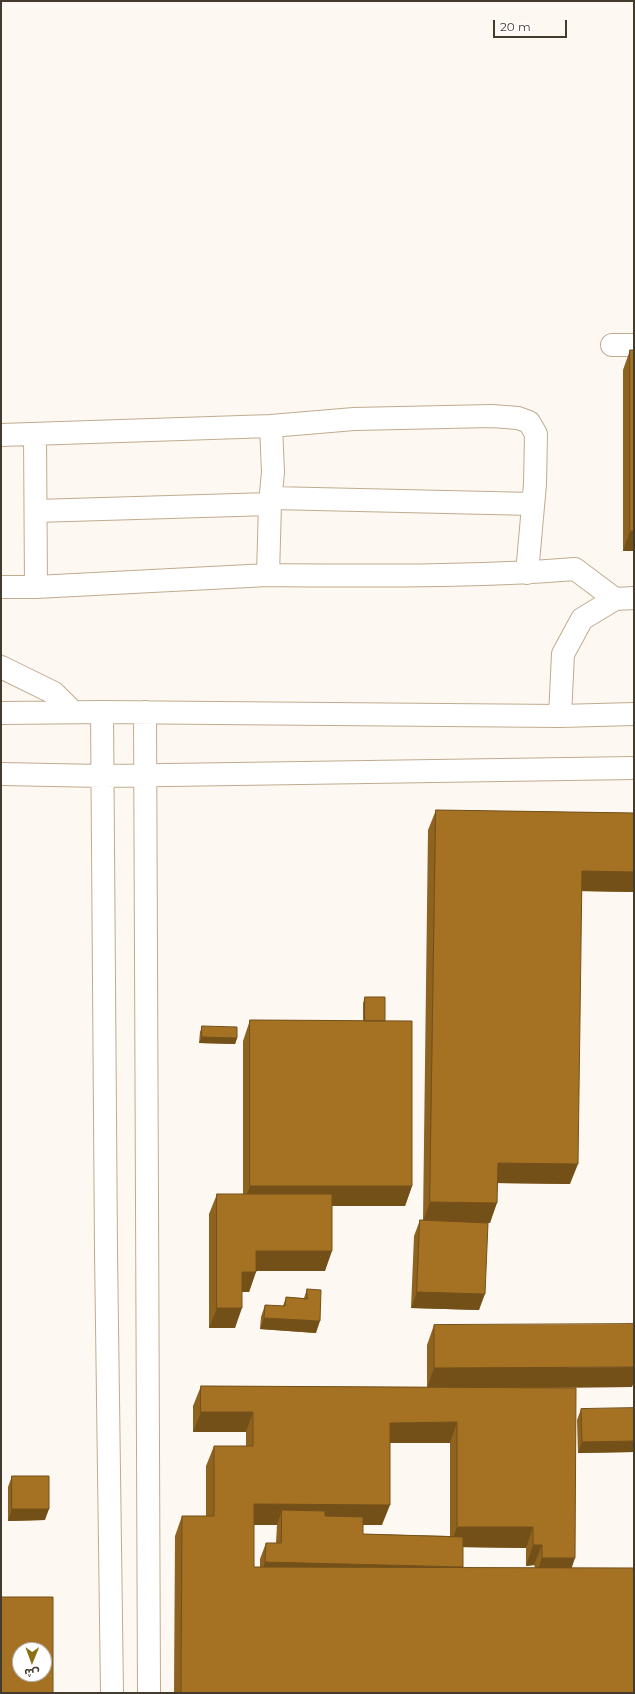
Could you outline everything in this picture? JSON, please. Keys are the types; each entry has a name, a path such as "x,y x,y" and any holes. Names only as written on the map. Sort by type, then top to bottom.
{"street":[{"path":"612,345 634,345"},
{"path":"1,435 271,426 354,419 492,416 518,418 529,422 536,434 534,504 527,573"},
{"path":"268,575 273,472 271,426"},
{"path":"35,435 36,587"},
{"path":"36,511 271,501 534,504"},
{"path":"1,587 36,587 268,575 459,575 527,573 575,569 624,599"},
{"path":"560,716 563,654 582,619 624,599"},
{"path":"1,667 54,693 73,712"},
{"path":"102,712 112,1693"},
{"path":"145,712 149,1693"},
{"path":"1,713 145,712 560,716 634,714"},
{"path":"1,774 102,776 634,768"}],"building":[{"path":"630,350 634,350 634,531 630,531"},
{"path":"436,810 634,813 634,872 582,871 578,1164 498,1163 497,1203 430,1202"},
{"path":"365,997 385,997 385,1021 365,1021"},
{"path":"250,1020 412,1021 412,1186 250,1186"},
{"path":"202,1026 237,1027 237,1038 202,1037"},
{"path":"217,1194 332,1194 332,1251 256,1251 256,1272 242,1272 242,1308 217,1308"},
{"path":"420,1220 488,1223 485,1294 417,1292"},
{"path":"307,1289 321,1290 320,1321 264,1318 265,1305 285,1306 286,1297 307,1299"},
{"path":"634,1324 634,1367 434,1368 434,1325"},
{"path":"201,1386 576,1388 575,1558 542,1558 542,1545 533,1545 533,1527 457,1527 457,1422 390,1423 390,1505 254,1504 254,1567 634,1568 634,1693 181,1693 182,1516 214,1516 214,1446 253,1446 253,1412 201,1412"},
{"path":"634,1408 634,1441 582,1442 581,1409"},
{"path":"12,1476 49,1476 49,1509 12,1509"},
{"path":"282,1510 325,1511 325,1516 363,1517 363,1534 463,1537 463,1567 265,1562 266,1543 281,1543"},
{"path":"1,1597 53,1597 53,1693 1,1693"}]}
